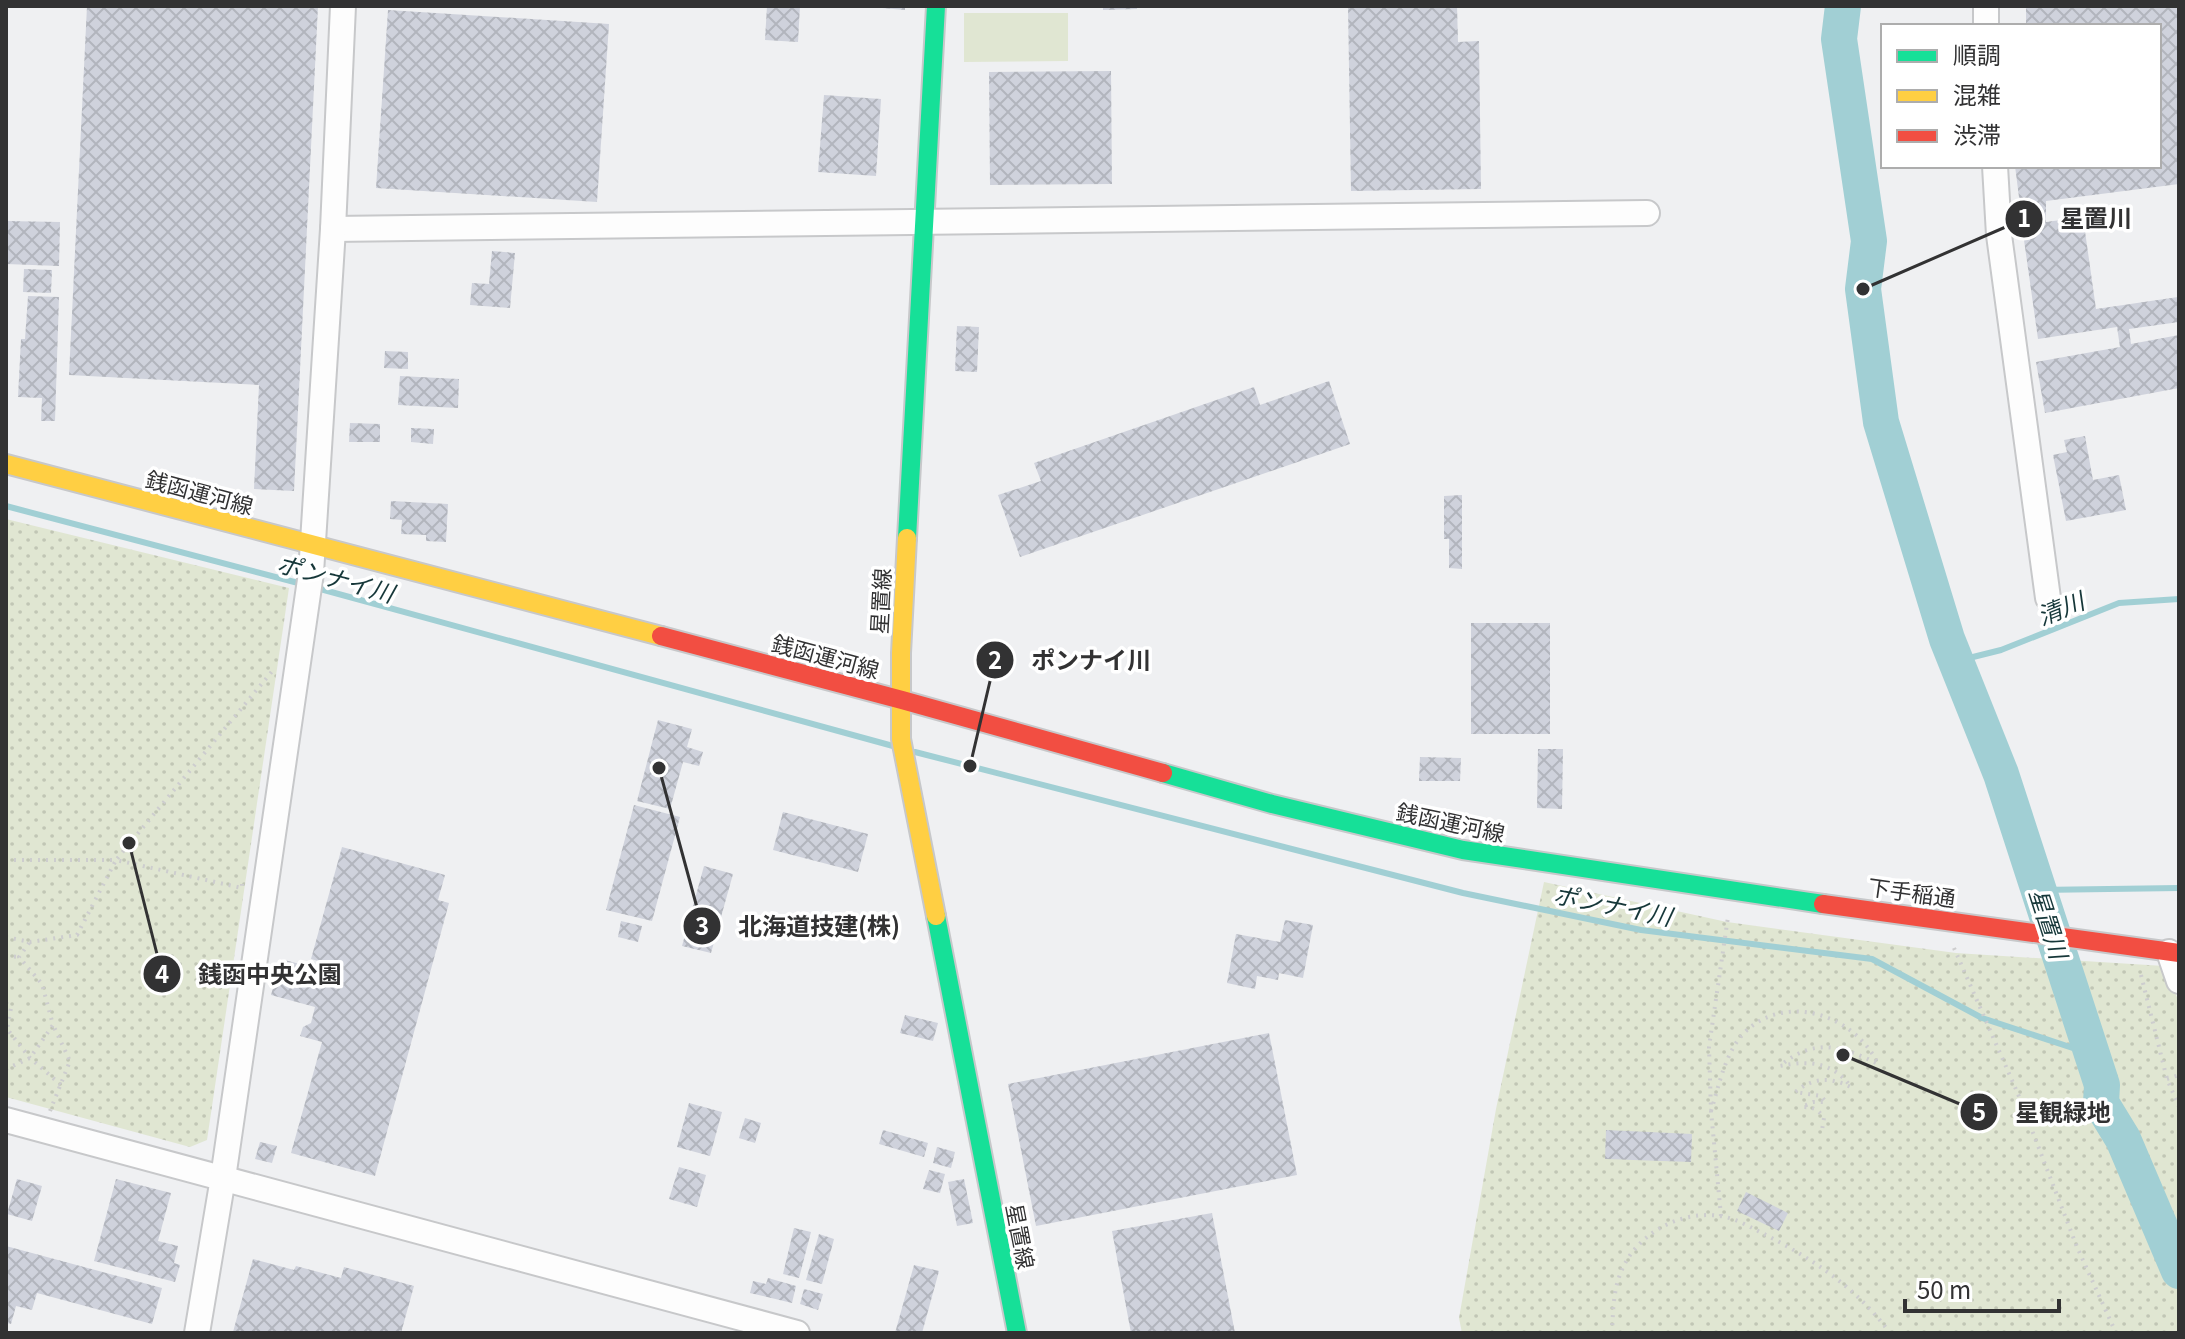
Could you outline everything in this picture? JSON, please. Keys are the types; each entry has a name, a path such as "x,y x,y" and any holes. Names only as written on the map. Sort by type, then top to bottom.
{"street":[{"path":"197,1333 223,1178 313,547 343,6"},
{"name":"星置線","path":"936,6 901,653 901,739 1017,1333"},
{"path":"1995,168 1999,235 2048,598"},
{"path":"333,229 1647,213"},
{"name":"銭函運河線","path":"6,464 902,700 1272,804 1463,850 1638,878"},
{"name":"下手稲通","path":"1638,878 2174,952"},
{"path":"2174,952 2179,981"},
{"path":"6,1120 797,1333"}],"path":[{"path":"6,937 30,942 77,935 116,860 279,663"},
{"path":"6,860 116,860 242,888"},
{"path":"1721,1216 1711,1111 1709,1047 1728,917"},
{"path":"19,957 30,942"},
{"path":"1953,947 2018,1094 2077,1247 2116,1333"},
{"path":"6,956 19,957 42,984 53,1025 70,1061 48,1115"},
{"path":"2141,975 2167,1079 2179,1107"},
{"path":"6,1003 11,1008 7,1029 30,1058 61,1085"},
{"path":"1711,1111 1725,1065 1743,1034 1766,1016 1791,1011 1816,1013 1840,1023 1857,1035 1871,1050 1878,1064 1848,1049 1828,1047 1794,1054 1780,1066 1814,1062 1842,1074 1851,1087 1836,1080 1819,1079 1795,1092 1821,1096 1826,1102 1813,1102 1802,1107 1820,1111 1824,1118 1822,1130"},
{"path":"6,1069 30,1058 53,1025"},
{"path":"2167,1079 2179,1075"},
{"path":"1612,1333 1613,1306 1620,1273 1636,1247 1658,1228 1686,1218 1721,1216 1739,1221 1801,1253 1846,1285 1890,1333"}],"green space":[{"path":"964,13 1068,13 1068,61 964,62"},
{"path":"6,519 289,588 207,1140 190,1147 6,1097"},
{"path":"1544,882 1727,922 1956,953 2164,966 2179,1002 2179,1333 1462,1333 1459,1318 1496,1109"}],"building":[{"path":"87,6 318,6 294,491 254,489 259,385 69,375"},
{"path":"767,6 800,6 798,42 765,40"},
{"path":"905,6 905,10 882,8"},
{"path":"1103,6 1137,6 1137,9 1103,10"},
{"path":"1348,6 1457,6 1458,42 1479,41 1481,189 1351,191"},
{"path":"2026,6 2179,6 2179,184 2046,201 2046,222 2083,217 2096,309 2178,297 2179,322 2129,329 2131,344 2179,335 2179,388 2045,413 2036,362 2120,347 2117,327 2038,339 2022,226 2037,223 2037,203 2020,205 2015,168 2161,168 2161,24 2026,24"},
{"path":"388,10 609,24 597,202 376,188"},
{"path":"1111,71 1112,184 990,185 989,72"},
{"path":"824,95 881,99 876,176 818,172"},
{"path":"6,221 60,222 59,266 6,264"},
{"path":"492,251 515,253 510,308 470,305 472,283 489,284"},
{"path":"24,269 52,270 51,293 23,292"},
{"path":"28,296 59,297 55,421 41,421 42,398 18,397 21,339 25,339"},
{"path":"957,326 979,327 977,372 955,371"},
{"path":"385,351 408,352 408,369 384,368"},
{"path":"400,376 459,379 458,408 398,405"},
{"path":"1329,381 1350,444 1020,557 998,495 1041,481 1034,463 1254,387 1260,405"},
{"path":"350,423 380,424 380,442 349,442"},
{"path":"411,428 434,429 433,444 411,442"},
{"path":"2085,436 2093,480 2119,475 2126,510 2066,521 2053,455 2067,452 2064,440"},
{"path":"1462,495 1462,569 1449,568 1449,539 1444,539 1444,496"},
{"path":"391,501 448,504 446,542 426,541 426,535 401,534 402,520 390,519"},
{"path":"1471,623 1550,623 1550,734 1471,734"},
{"path":"658,720 692,729 687,747 703,752 699,766 683,762 670,809 637,801"},
{"path":"1538,749 1563,749 1562,809 1537,808"},
{"path":"1420,757 1461,758 1460,781 1419,781"},
{"path":"634,805 680,817 652,921 606,910"},
{"path":"783,812 868,834 858,872 773,850"},
{"path":"342,847 445,875 438,900 449,903 375,1176 291,1153 322,1042 300,1036 303,1027 311,1023 315,1007 271,995 281,959 337,974 339,967 311,959"},
{"path":"704,866 733,874 711,953 682,946"},
{"path":"1285,920 1313,925 1303,978 1279,973 1278,980 1257,976 1255,989 1227,983 1236,934 1280,942"},
{"path":"621,921 642,926 638,942 618,937"},
{"path":"905,1015 938,1023 933,1041 900,1033"},
{"path":"1269,1033 1297,1175 1036,1226 1008,1084"},
{"path":"689,1103 722,1112 710,1156 677,1147"},
{"path":"745,1118 761,1123 755,1143 739,1138"},
{"path":"883,1130 928,1143 924,1157 879,1144"},
{"path":"1606,1130 1692,1134 1691,1162 1605,1159"},
{"path":"260,1142 277,1146 272,1163 255,1159"},
{"path":"937,1147 955,1152 951,1168 933,1163"},
{"path":"679,1167 706,1175 697,1207 669,1199"},
{"path":"929,1170 945,1174 940,1193 923,1189"},
{"path":"17,1179 42,1186 32,1221 7,1214"},
{"path":"116,1179 171,1193 158,1241 178,1246 174,1263 180,1265 175,1282 94,1261"},
{"path":"964,1179 973,1223 957,1226 948,1182"},
{"path":"1746,1192 1788,1213 1779,1231 1737,1211"},
{"path":"1212,1213 1235,1333 1131,1333 1112,1231"},
{"path":"794,1228 811,1232 799,1278 783,1274"},
{"path":"819,1234 834,1239 822,1284 806,1280"},
{"path":"6,1246 162,1288 152,1324 37,1293 32,1310 16,1306 11,1324 6,1323"},
{"path":"253,1259 341,1278 344,1267 414,1286 401,1333 233,1332"},
{"path":"914,1265 939,1271 922,1333 895,1333"},
{"path":"768,1278 796,1286 792,1303 750,1293 753,1281 766,1284"},
{"path":"804,1289 823,1294 818,1310 800,1304"}],"waterway":[{"name":"星置川","path":"1843,6 1839,39 1869,241 1863,289 1881,422 1947,639 2001,774 2102,1085 2101,1103 2123,1139 2179,1271"},
{"name":"ポンナイ川","path":"6,506 302,584"},
{"name":"ポンナイ川","path":"313,587 893,746"},
{"name":"清川","path":"1957,661 2001,650 2119,603 2179,599"},
{"name":"ポンナイ川","path":"915,752 1463,893 1641,930 1872,959 1982,1018 2091,1054"},
{"path":"2038,890 2179,888"}],"traffic: fast":[{"path":"907,538 936,6"},
{"path":"1163,773 1272,804 1463,850 1823,904"},
{"path":"936,916 1017,1333"}],"traffic: slow":[{"path":"6,464 661,636"},
{"path":"907,538 901,653 901,739 936,916"}],"traffic: jam":[{"path":"661,636 1163,773"},
{"path":"1823,904 2179,953"}],"place":[{"name":"星置川","path":"1863,289"},
{"name":"ポンナイ川","path":"970,766"},
{"name":"北海道技建(株)","path":"659,768"},
{"name":"銭函中央公園","path":"129,843"},
{"name":"星観緑地","path":"1843,1055"}]}
